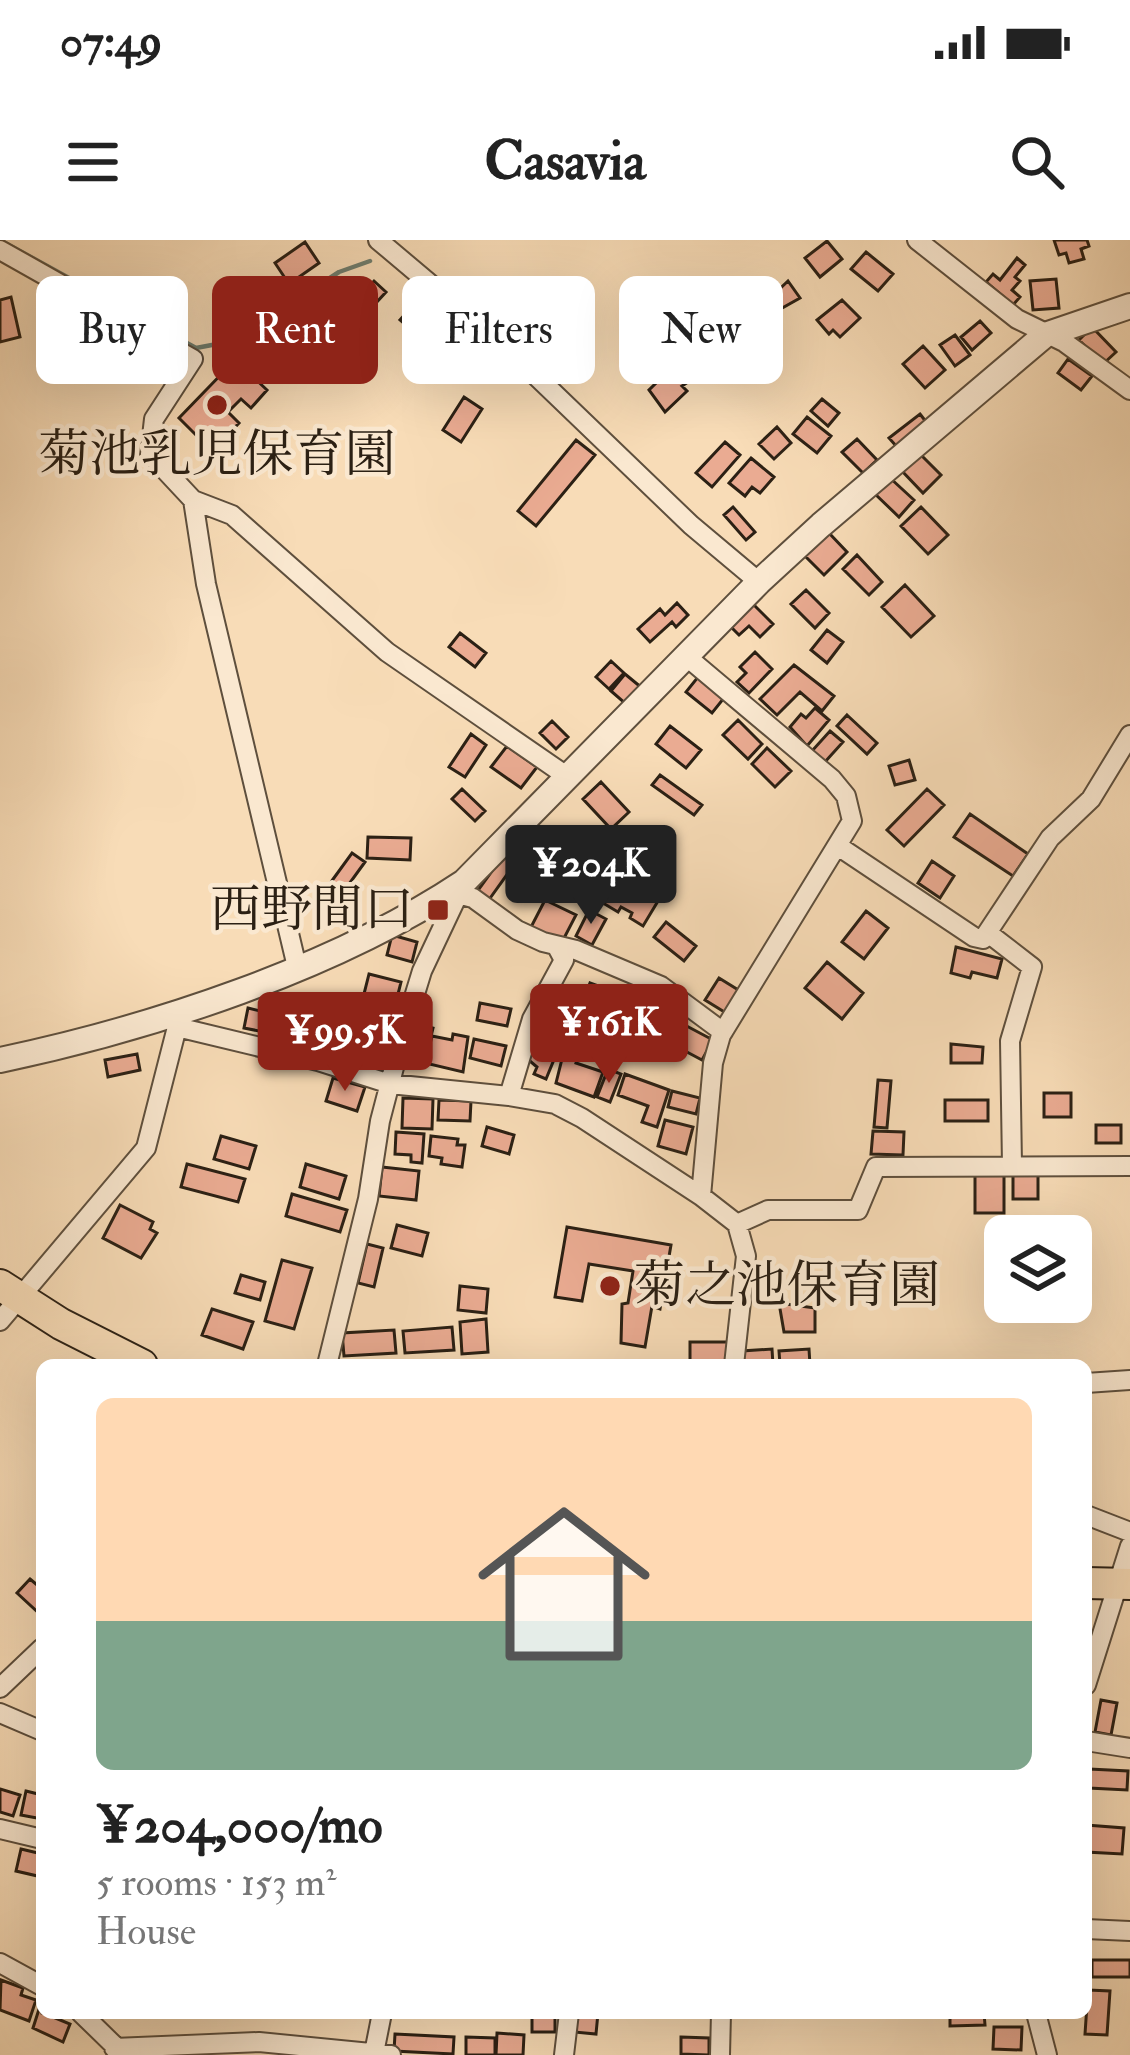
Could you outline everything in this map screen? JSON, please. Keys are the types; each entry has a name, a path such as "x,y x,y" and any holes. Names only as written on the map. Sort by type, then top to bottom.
{"main road":[{"path":"6,1302 129,1359"},
{"path":"1092,1583 1124,1584"}],"street":[{"path":"378,240 511,352 691,525 759,581"},
{"path":"917,240 1017,319 1091,359 1130,391"},
{"path":"0,250 193,359 154,419 149,443 151,454 193,500 232,515 387,652 568,777"},
{"path":"0,1060 174,1022 461,888 759,581 1045,335 1130,306"},
{"path":"193,500 206,584 297,967"},
{"path":"687,657 832,778 846,796 852,820 723,1032 713,1063 701,1196"},
{"path":"838,846 983,939 1050,838 1091,799 1130,735"},
{"path":"461,888 517,930 661,986 723,1032"},
{"path":"328,1359 368,1198 380,1121 422,970 461,888"},
{"path":"988,933 1032,967 1010,1041 1012,1166"},
{"path":"509,1096 532,1019 564,960 557,947"},
{"path":"174,1022 390,1084 509,1096 568,1111 737,1224 746,1256 735,1359"},
{"path":"6,1302 146,1148 174,1022"},
{"path":"737,1224 767,1210 858,1210 876,1167 1130,1166"},
{"path":"1092,1383 1130,1380"},
{"path":"1092,1517 1130,1532"},
{"path":"1092,1669 1124,1584 1130,1546"},
{"path":"0,1688 36,1654"},
{"path":"0,1713 36,1728"},
{"path":"1092,1742 1130,1748"},
{"path":"0,1829 36,1838"},
{"path":"1092,1929 1130,1931"},
{"path":"0,1964 36,1983"},
{"path":"86,2019 116,2053 259,2042 382,2054 382,2019"},
{"path":"564,2055 568,2019"},
{"path":"720,2055 721,2019"},
{"path":"1038,2019 1047,2055"}],"building":[{"path":"1054,240 1087,240 1089,246 1081,249 1084,259 1069,263 1066,253 1059,255"},
{"path":"827,241 842,259 820,277 805,258"},
{"path":"305,242 319,263 300,276 284,276 275,263"},
{"path":"866,252 893,274 878,291 851,269"},
{"path":"1017,258 1025,265 1015,277 1020,281 1012,290 1020,297 1013,305 986,282 993,274 1000,280"},
{"path":"1056,279 1059,308 1033,310 1030,281"},
{"path":"788,281 800,298 783,308 783,286"},
{"path":"11,297 20,337 0,342 0,300"},
{"path":"842,300 860,318 840,337 833,330 829,334 817,320"},
{"path":"980,321 991,333 972,350 961,337"},
{"path":"1092,327 1116,352 1103,364 1079,340"},
{"path":"955,335 970,355 955,366 940,345"},
{"path":"923,346 945,370 925,388 903,364"},
{"path":"1068,359 1092,376 1081,390 1058,373"},
{"path":"212,384 261,384 267,390 251,408 241,399 228,412 239,423 217,446 206,435 201,440 179,418"},
{"path":"655,384 685,384 687,391 665,412 649,390"},
{"path":"464,397 482,409 461,442 443,430"},
{"path":"822,399 839,413 828,426 811,411"},
{"path":"920,414 927,423 897,447 889,438"},
{"path":"807,417 831,436 817,453 793,434"},
{"path":"777,427 791,443 774,459 759,444"},
{"path":"857,439 877,460 863,473 842,452"},
{"path":"576,440 595,455 536,526 518,511"},
{"path":"725,442 740,455 712,487 696,473"},
{"path":"918,452 941,475 923,493 901,470"},
{"path":"751,458 774,477 760,493 752,487 745,496 729,483"},
{"path":"889,477 914,500 899,517 874,493"},
{"path":"733,507 755,532 746,540 724,515"},
{"path":"921,507 948,535 928,554 901,526"},
{"path":"829,533 847,552 824,575 805,556"},
{"path":"857,555 882,582 869,595 843,569"},
{"path":"905,585 934,616 911,637 882,607"},
{"path":"806,590 829,613 815,628 791,604"},
{"path":"677,603 688,615 650,642 638,629 660,609 665,615"},
{"path":"752,603 773,624 760,637 749,626 739,635 729,625"},
{"path":"827,630 843,642 827,663 811,650"},
{"path":"460,633 486,653 475,667 449,647"},
{"path":"755,652 772,669 749,693 737,682 746,673 740,667"},
{"path":"611,661 624,673 609,689 596,677"},
{"path":"794,665 834,696 822,711 800,692 777,715 760,699"},
{"path":"625,674 642,688 627,705 611,691"},
{"path":"698,677 724,698 712,713 686,692"},
{"path":"815,708 829,720 807,746 790,727 801,714 806,718"},
{"path":"847,715 877,743 867,754 837,726"},
{"path":"738,720 762,744 748,759 723,735"},
{"path":"552,721 568,737 556,749 540,733"},
{"path":"670,726 701,750 686,768 656,744"},
{"path":"830,731 843,742 824,763 811,752"},
{"path":"471,734 486,745 465,777 449,767"},
{"path":"507,746 537,767 521,788 491,767"},
{"path":"767,748 791,771 775,787 752,764"},
{"path":"909,760 915,780 895,785 889,766"},
{"path":"660,775 702,805 694,815 652,785"},
{"path":"601,782 629,812 611,829 583,799"},
{"path":"462,789 485,811 475,821 452,799"},
{"path":"927,789 944,805 904,846 887,830"},
{"path":"970,814 1028,854 1013,876 954,837"},
{"path":"602,830 624,851 611,865 588,844"},
{"path":"368,837 411,838 410,860 367,858"},
{"path":"550,850 581,871 577,879 558,869 556,873 573,882 566,895 535,878"},
{"path":"352,853 365,862 344,891 331,882"},
{"path":"505,853 516,862 488,901 476,893"},
{"path":"932,861 954,876 940,898 918,883"},
{"path":"616,881 641,898 644,893 658,901 643,926 630,918 632,913 621,907 618,912 603,903"},
{"path":"545,900 576,915 561,944 530,929"},
{"path":"589,910 606,919 592,945 576,936"},
{"path":"866,911 888,928 864,959 842,942"},
{"path":"666,922 696,946 684,961 654,937"},
{"path":"392,935 417,942 412,962 387,955"},
{"path":"956,947 1002,959 997,978 951,973"},
{"path":"827,962 863,993 842,1019 805,988"},
{"path":"369,974 401,982 395,1006 363,998"},
{"path":"719,978 740,991 726,1013 705,1000"},
{"path":"590,983 620,994 615,1008 585,996"},
{"path":"480,1003 511,1009 507,1026 477,1020"},
{"path":"248,1008 273,1014 269,1033 244,1028"},
{"path":"283,1019 306,1024 302,1043 279,1038"},
{"path":"681,1023 713,1040 702,1060 670,1043"},
{"path":"421,1025 433,1028 425,1061 413,1058"},
{"path":"312,1028 331,1031 327,1055 308,1052"},
{"path":"453,1034 468,1037 463,1072 425,1063 432,1036 452,1040"},
{"path":"534,1034 560,1045 546,1079 534,1074 537,1067 524,1056"},
{"path":"474,1039 506,1046 501,1066 470,1058"},
{"path":"951,1044 983,1047 982,1063 951,1063"},
{"path":"565,1047 580,1052 576,1063 603,1072 594,1097 556,1083"},
{"path":"137,1054 140,1070 108,1077 105,1060"},
{"path":"608,1069 621,1074 610,1102 597,1097"},
{"path":"625,1074 669,1090 657,1127 642,1122 648,1106 618,1095"},
{"path":"333,1078 365,1087 357,1111 326,1101"},
{"path":"878,1080 891,1081 887,1128 874,1127"},
{"path":"672,1091 700,1098 696,1114 668,1107"},
{"path":"1044,1093 1071,1093 1071,1117 1044,1117"},
{"path":"403,1098 433,1099 432,1129 402,1128"},
{"path":"439,1100 471,1101 470,1121 438,1120"},
{"path":"945,1100 988,1100 988,1121 945,1121"},
{"path":"665,1120 693,1127 686,1154 658,1146"},
{"path":"1096,1125 1121,1125 1121,1143 1096,1143"},
{"path":"487,1127 514,1135 509,1154 482,1146"},
{"path":"873,1131 904,1132 903,1155 871,1154"},
{"path":"396,1132 424,1134 422,1163 411,1162 411,1155 395,1154"},
{"path":"221,1136 256,1146 249,1169 214,1159"},
{"path":"431,1136 458,1139 457,1145 465,1145 462,1167 441,1164 442,1158 429,1156"},
{"path":"187,1164 245,1179 238,1202 181,1187"},
{"path":"306,1164 346,1176 339,1199 300,1187"},
{"path":"382,1167 419,1171 416,1200 379,1196"},
{"path":"975,1173 1004,1173 1004,1213 975,1213"},
{"path":"1013,1174 1038,1174 1038,1199 1013,1199"},
{"path":"292,1194 347,1210 340,1232 286,1216"},
{"path":"120,1205 153,1222 150,1229 157,1233 141,1258 103,1238"},
{"path":"397,1225 428,1233 422,1256 391,1248"},
{"path":"567,1227 671,1245 660,1309 652,1306 645,1347 621,1343 622,1304 628,1303 633,1271 589,1264 582,1301 555,1297"},
{"path":"367,1244 383,1248 374,1287 358,1283"},
{"path":"282,1260 312,1268 294,1329 265,1321"},
{"path":"241,1275 265,1282 260,1300 235,1293"},
{"path":"460,1286 488,1289 486,1313 458,1310"},
{"path":"779,1303 815,1308 815,1332 784,1332"},
{"path":"212,1309 253,1322 243,1349 202,1335"},
{"path":"486,1319 488,1352 462,1354 460,1322"},
{"path":"452,1327 454,1350 405,1353 403,1331"},
{"path":"394,1330 396,1353 344,1356 342,1333"},
{"path":"690,1342 728,1342 728,1359 690,1359"},
{"path":"772,1349 773,1359 742,1359 742,1351"},
{"path":"809,1349 810,1359 780,1359 779,1351"},
{"path":"30,1579 36,1584 36,1610 17,1593"},
{"path":"1101,1700 1117,1703 1111,1735 1095,1732"},
{"path":"1092,1769 1128,1771 1127,1790 1092,1788"},
{"path":"0,1789 20,1795 13,1816 0,1812"},
{"path":"26,1791 36,1794 36,1818 21,1815"},
{"path":"1092,1825 1124,1828 1122,1854 1092,1852"},
{"path":"21,1849 36,1853 36,1876 16,1871"},
{"path":"1092,1960 1130,1960 1130,1977 1092,1977"},
{"path":"1,1980 23,1988 21,1995 36,2000 29,2021 0,2010"},
{"path":"1092,1990 1110,1991 1107,2035 1085,2034 1086,2019 1092,2019"},
{"path":"36,2019 70,2024 63,2042 33,2028"},
{"path":"532,2019 555,2019 555,2032 532,2032"},
{"path":"575,2019 597,2019 596,2034 574,2032"},
{"path":"950,2019 984,2019 985,2025 950,2026"},
{"path":"994,2027 1022,2027 1021,2050 993,2049"},
{"path":"497,2033 524,2035 523,2055 496,2055"},
{"path":"395,2034 454,2037 453,2054 394,2051"},
{"path":"466,2037 495,2038 495,2055 466,2055"},
{"path":"681,2037 709,2038 709,2055 681,2054"}],"waterway":[{"path":"0,240 196,348 233,341 339,272 370,261"}],"place":[{"name":"菊池乳児保育園","path":"217,405"},
{"name":"西野間口","path":"438,910"},
{"name":"菊之池保育園","path":"610,1286"}]}
